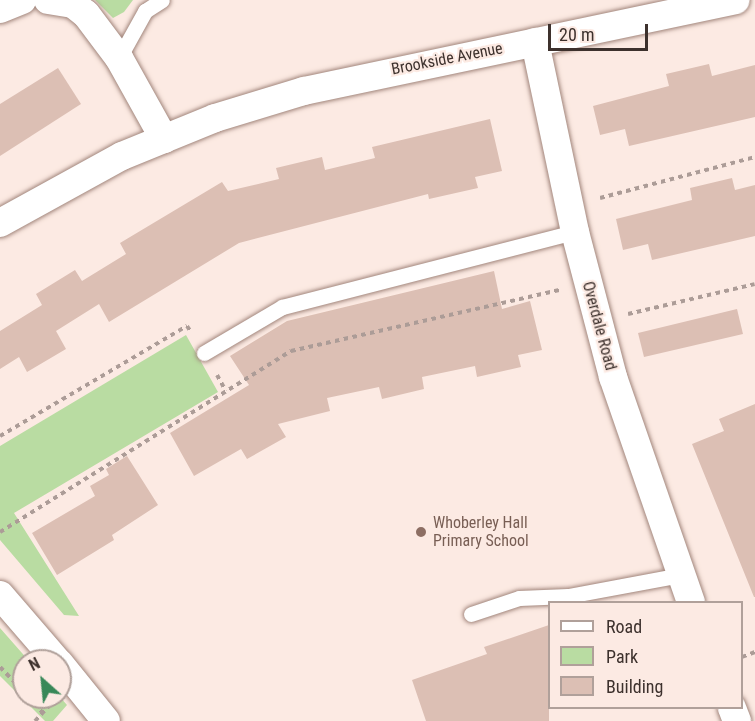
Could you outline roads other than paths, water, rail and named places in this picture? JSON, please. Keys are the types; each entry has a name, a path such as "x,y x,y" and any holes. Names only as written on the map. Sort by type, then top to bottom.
{"street":[{"path":"0,9 22,0"},
{"path":"48,0 73,4 86,14 119,58 164,139"},
{"name":"Brookside Avenue","path":"0,223 122,156 215,118 304,91 735,0"},
{"name":"Overdale Road","path":"535,42 586,280 613,377 690,601"},
{"path":"0,595 47,649"},
{"path":"72,679 106,721"}],"lane":[{"path":"119,58 145,11 162,0"},
{"path":"204,353 282,307 575,232"},
{"path":"471,614 519,598 567,596 680,575"}],"place":[{"name":"Whoberley Hall Primary School","path":"421,532"}]}
